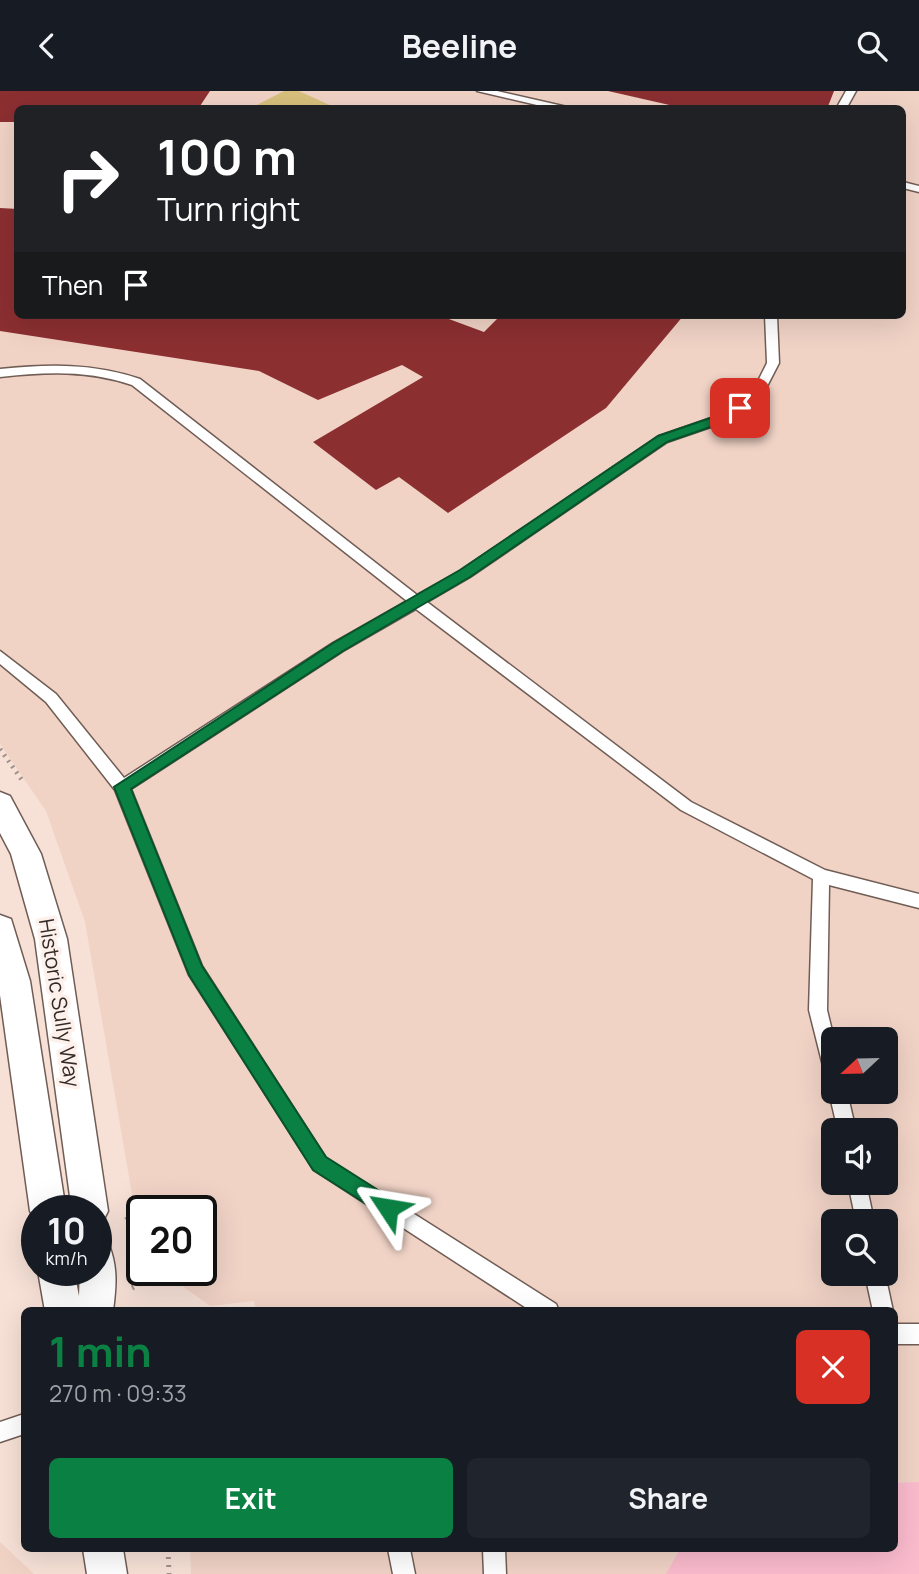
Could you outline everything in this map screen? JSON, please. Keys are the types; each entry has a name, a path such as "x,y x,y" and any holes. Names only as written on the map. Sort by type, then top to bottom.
{"street":[{"name":"Historic Sully Way","path":"0,804 26,854 51,939 88,1195"},
{"name":"Historic Sully Way","path":"0,928 16,991 46,1195"},
{"path":"59,1286 62,1307"},
{"path":"95,1307 98,1286"},
{"path":"103,1552 107,1574"}],"lane":[{"path":"482,91 551,105"},
{"path":"122,787 338,647 465,574 663,439 724,418 756,397 773,363 771,319"},
{"path":"0,373 76,366 108,371 136,382 417,602 686,806 821,876 919,901"},
{"path":"0,656 51,698 122,787 195,970 320,1164 543,1307"},
{"path":"821,876 818,1010 822,1027"},
{"path":"878,1286 882,1307"},
{"path":"898,1334 919,1334"},
{"path":"0,1432 21,1425"},
{"path":"399,1552 404,1574"},
{"path":"494,1552 495,1574"}],"path":[{"path":"168,1552 169,1574"}],"shaded area":[{"path":"0,91 919,91 919,1574 191,1574 190,1552 898,1552 898,1307 255,1307 254,1301 210,1306 183,1286 217,1286 217,1195 132,1195 85,922 46,811 0,744"},
{"path":"284,91 299,91 329,105 257,105"},
{"path":"919,1482 919,1574 666,1574 678,1552 898,1552 898,1483"},
{"path":"0,1542 34,1574 0,1574"}],"building":[{"path":"0,91 210,91 201,105 14,105 14,122 0,122"},
{"path":"608,91 834,91 829,105 669,105"},
{"path":"0,208 14,209 14,319 449,319 484,332 497,319 681,319 606,408 448,513 399,477 376,490 313,442 423,377 402,365 318,400 259,371 0,331"}],"route":[{"path":"388,1208 320,1164 195,970 122,787 338,647 465,574 663,439 724,418 740,408"}]}
